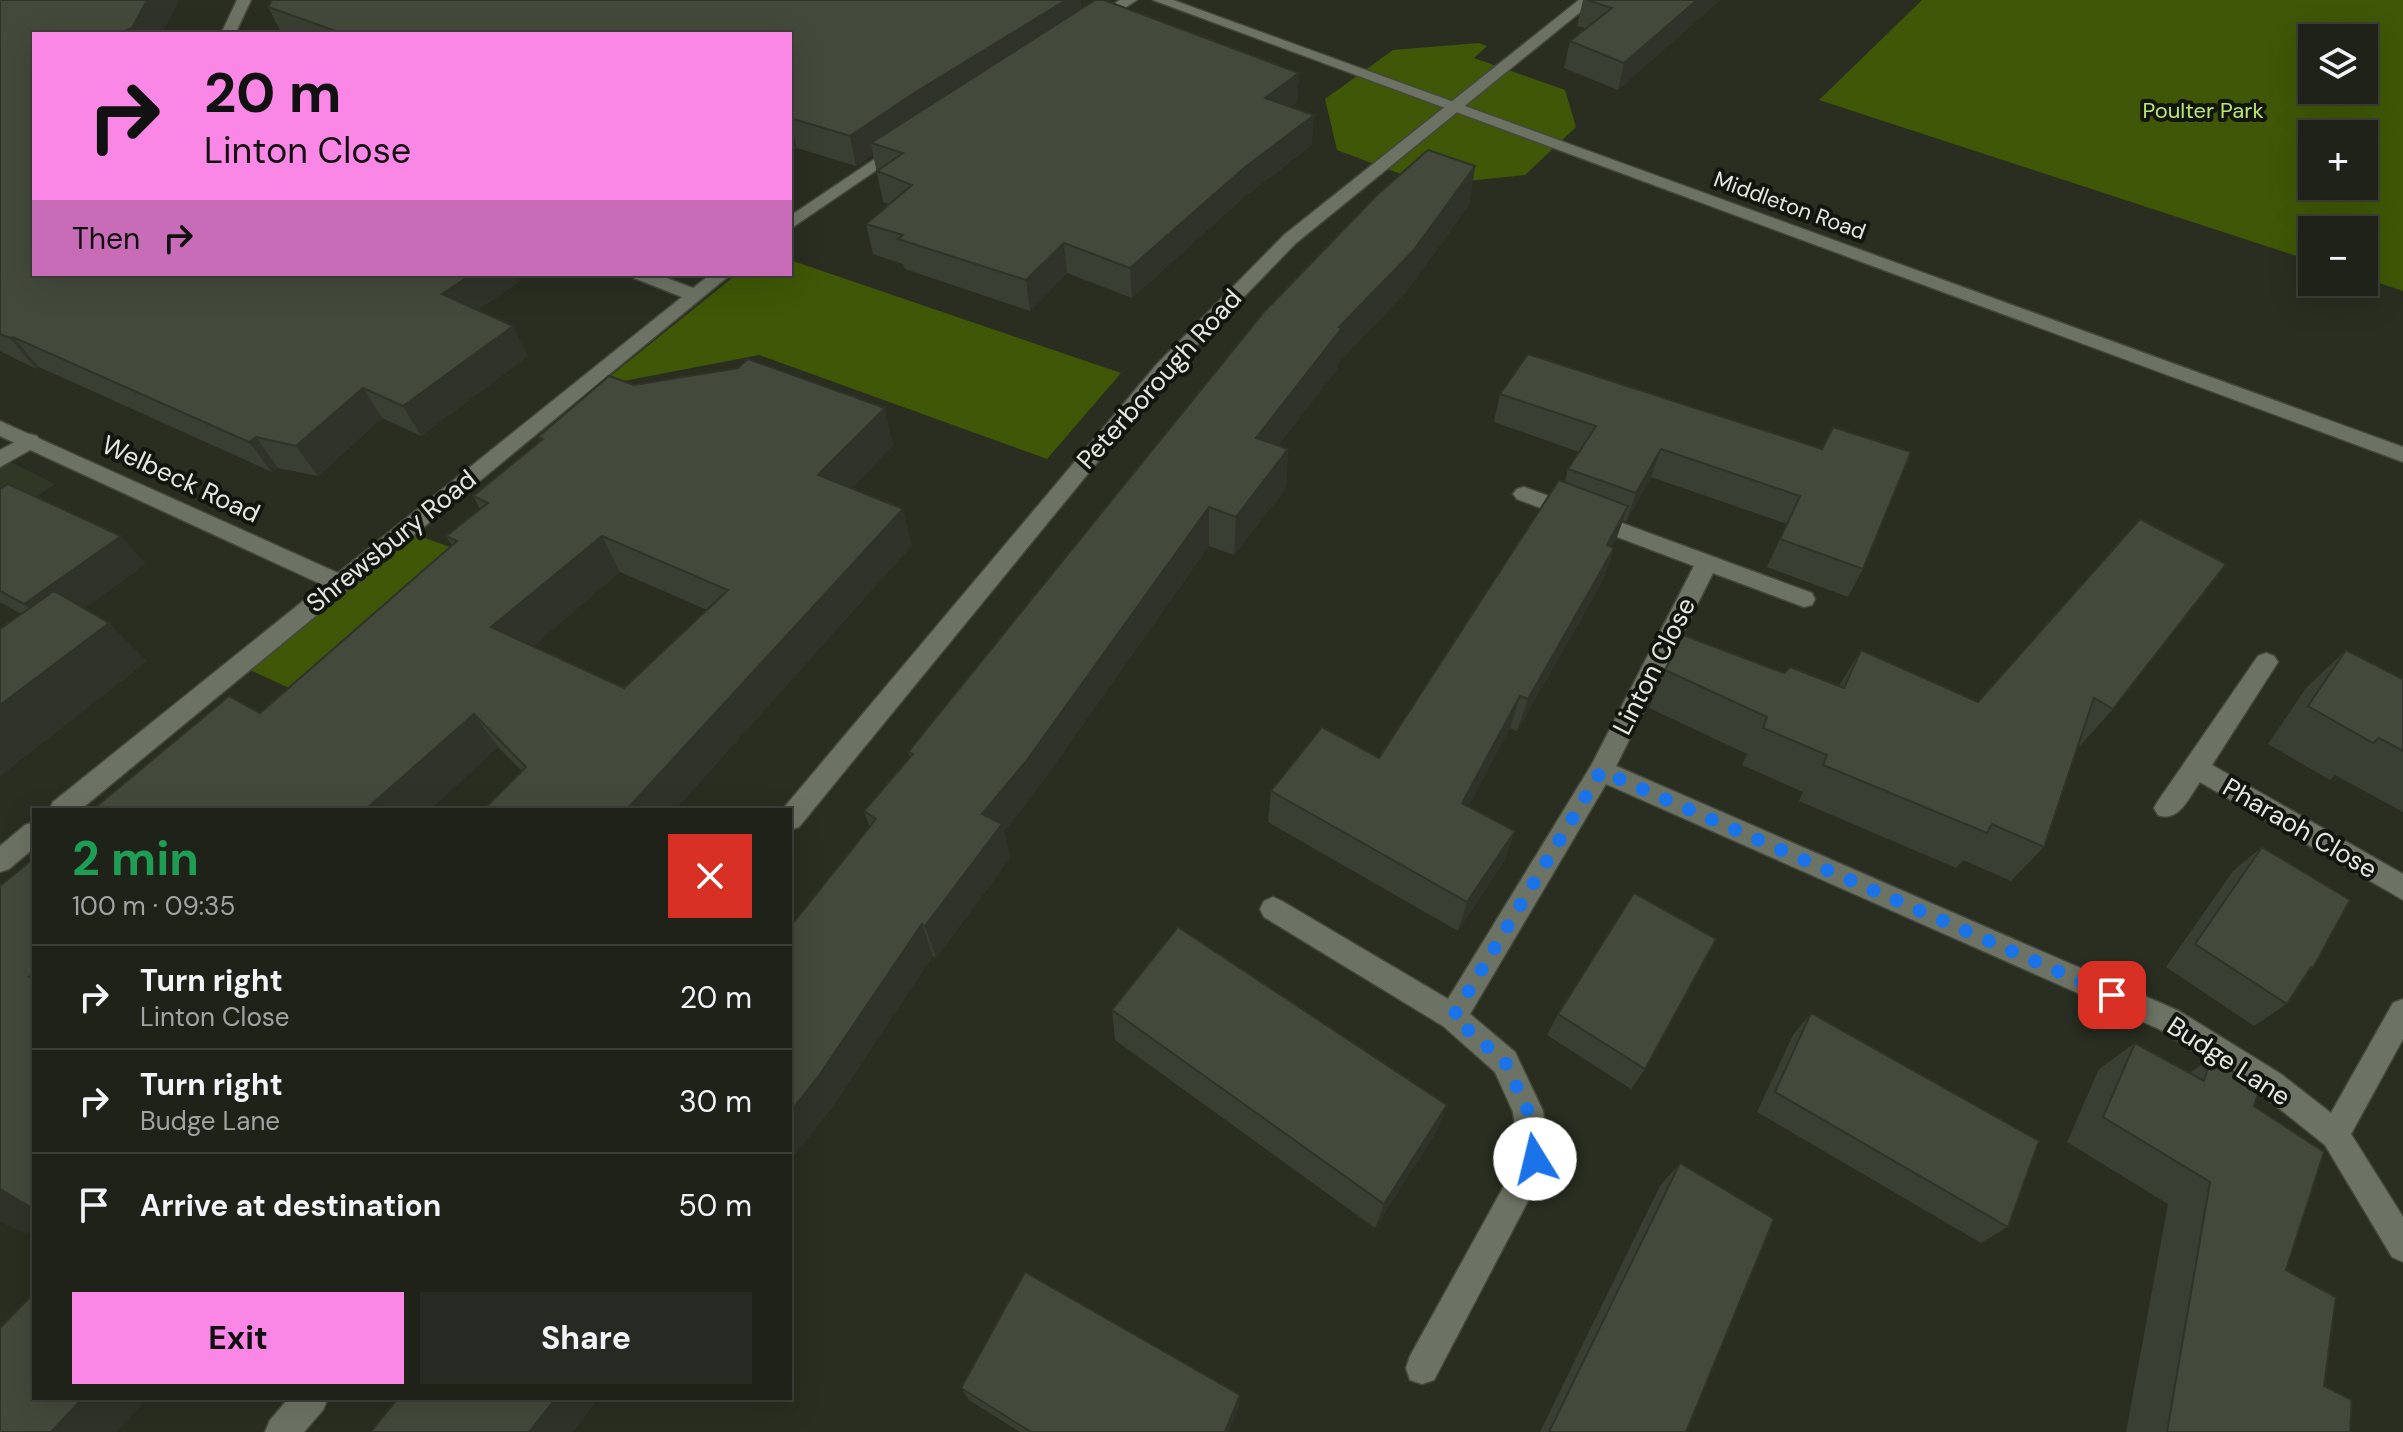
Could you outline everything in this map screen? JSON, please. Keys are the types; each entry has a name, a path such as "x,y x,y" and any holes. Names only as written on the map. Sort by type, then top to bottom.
{"street":[{"path":"229,32 244,0"},
{"path":"1081,30 1130,0"},
{"name":"Middleton Road","path":"1160,0 2403,455"},
{"name":"Peterborough Road","path":"792,817 1164,368 1290,239 1588,0"},
{"path":"792,223 914,137"},
{"path":"645,276 694,295"},
{"name":"Shrewsbury Road","path":"64,808 719,276"},
{"name":"Welbeck Road","path":"0,428 339,583"},
{"path":"0,460 30,441"},
{"path":"1524,494 1804,599"},
{"name":"Linton Close","path":"1453,1017 1601,771 1707,563"},
{"name":"Pharaoh Close","path":"2167,808 2266,662"},
{"name":"Pharaoh Close","path":"2197,768 2403,888"},
{"name":"Budge Lane","path":"1601,771 2169,1020 2271,1084 2335,1135 2403,1246"},
{"path":"0,861 32,835"},
{"path":"1273,909 1453,1017 1505,1062 1528,1111 1535,1159 1422,1368"},
{"path":"2335,1135 2403,1012"},
{"path":"282,1432 309,1400"}],"shaded area":[{"path":"0,457 55,484 0,521"}],"green space":[{"name":"Poulter Park","path":"1922,0 2403,0 2403,291 2378,283 2378,216 2298,216 2298,256 1819,100"},
{"path":"1479,43 1487,46 1474,58 1565,90 1576,127 1525,175 1430,185 1337,150 1325,99 1393,50"},
{"path":"792,261 1121,373 1047,459 759,355 598,386 735,276 792,276"},
{"path":"414,534 464,552 300,693 248,669"}],"building":[{"path":"0,0 147,0 132,28 123,32 32,32 32,276 469,276 442,294 513,326 403,406 363,388 296,446 256,437 249,442 13,337 0,334"},
{"path":"272,0 1066,0 850,136 792,119 792,32 338,32 268,7"},
{"path":"1095,0 1104,0 1299,73 1265,98 1314,115 1244,168 1130,268 1064,243 1026,280 898,239 903,235 866,224 912,185 877,171 903,153 871,143"},
{"path":"1587,0 1697,0 1624,63 1570,41 1612,8"},
{"path":"1428,150 1475,166 1413,251 1339,327 1342,328 1256,438 1288,449 1236,517 1209,507 1027,760 982,814 1002,824 925,926 922,924 820,1074 792,1109 792,924 876,819 864,811 913,754 908,752 1263,313 1377,195"},
{"path":"1528,354 1822,449 1833,427 1911,452 1863,569 1780,539 1800,496 1661,449 1636,493 1568,469 1596,426 1500,394"},
{"path":"748,359 885,408 818,475 903,509 628,808 485,808 526,767 474,714 367,808 94,808 229,696 260,713 457,541 446,536 488,503 473,496 543,439 538,437 609,376 634,385 738,368","holes":["602,536 728,590 624,688 491,627"]},
{"path":"1559,480 1628,506 1607,545 1614,548 1528,699 1520,696 1462,803 1515,831 1467,902 1271,791 1322,727 1379,758"},
{"path":"8,484 121,536 24,604 0,591 0,489"},
{"path":"2140,519 2226,564 2113,709 2094,698 2044,847 1992,824 1987,833 1823,765 1827,755 1763,728 1767,717 1665,670 1683,635 1784,673 1790,667 1844,688 1861,650 1978,702"},
{"path":"54,591 109,623 0,705 0,629"},
{"path":"2346,650 2403,679 2403,751 2379,738 2373,743 2308,706"},
{"path":"2262,847 2350,900 2313,968 2287,1004 2195,944"},
{"path":"32,860 32,975 29,977 32,979 32,1208 0,1189 0,886"},
{"path":"1634,893 1716,939 1645,1069 1558,1014"},
{"path":"1178,927 1447,1105 1384,1204 1112,1010"},
{"path":"1811,1013 2039,1141 2008,1227 1775,1092"},
{"path":"2135,1043 2204,1081 2211,1058 2260,1088 2254,1106 2324,1152 2286,1270 2336,1297 2324,1386 2352,1400 2350,1432 2167,1432 2210,1182 2103,1117"},
{"path":"1680,1163 1774,1219 1686,1432 1549,1432"},
{"path":"1025,1272 1240,1395 1225,1432 1031,1432 961,1388"},
{"path":"32,1295 32,1400 81,1400 51,1432 0,1432 0,1328"},
{"path":"396,1400 554,1400 529,1432 371,1432"}],"route":[{"path":"1535,1159 1528,1111 1505,1062 1453,1017 1601,771 2112,995"}]}
